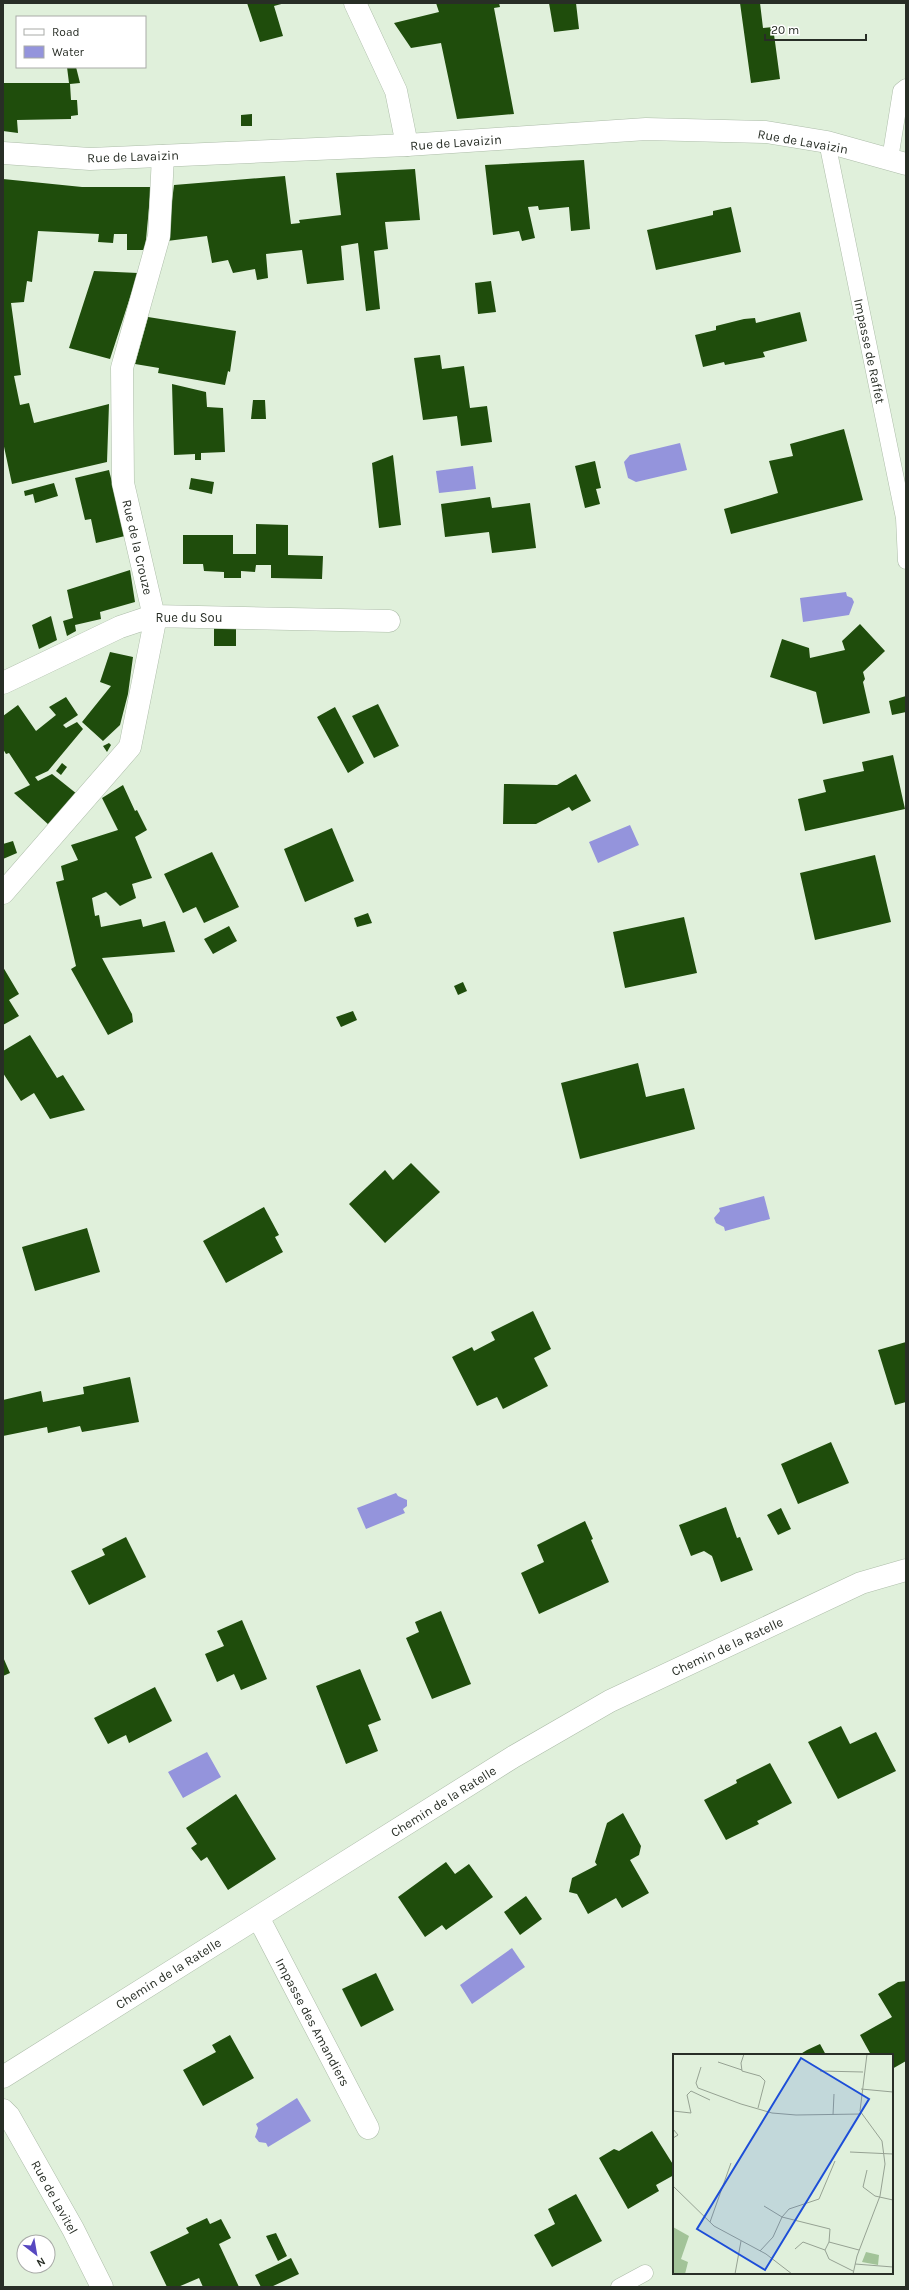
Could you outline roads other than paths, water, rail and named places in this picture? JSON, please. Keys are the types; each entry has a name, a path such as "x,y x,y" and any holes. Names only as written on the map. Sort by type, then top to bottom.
{"street":[{"path":"355,3 396,91 407,145"},
{"name":"Rue de Lavaizin","path":"3,153 90,159 407,145 646,129 766,132 827,142 898,161"},
{"name":"Rue de la Crouze","path":"3,893 130,747 155,622 123,482 122,368 159,236 163,156"},
{"name":"Rue du Sou","path":"3,683 120,627 153,616 389,621"},
{"name":"Chemin de la Ratelle","path":"3,2077 513,1757 610,1701 861,1583 906,1570"},
{"name":"Impasse des Amandiers","path":"258,1917 368,2128"},
{"name":"Rue de Lavitel","path":"3,2110 9,2116 73,2229 102,2287"}],"lane":[{"path":"898,161 901,91 906,87"},
{"name":"Impasse de Raffet","path":"827,142 904,518 906,561"},
{"path":"619,2287 644,2273"}],"water":[{"path":"680,443 687,470 636,482 628,478 624,462 630,455"},
{"path":"473,466 476,489 439,493 436,471"},
{"path":"846,592 847,596 852,598 854,602 849,615 803,622 800,598"},
{"path":"630,825 639,845 598,863 589,842"},
{"path":"764,1196 770,1219 725,1231 724,1227 716,1223 714,1218 720,1211 719,1208"},
{"path":"396,1493 398,1496 407,1500 407,1506 403,1509 405,1513 366,1529 357,1508"},
{"path":"207,1752 221,1777 183,1798 168,1772"},
{"path":"512,1948 525,1967 472,2004 460,1985"},
{"path":"297,2098 311,2121 268,2147 266,2143 259,2142 255,2137 258,2128 256,2124"}]}
